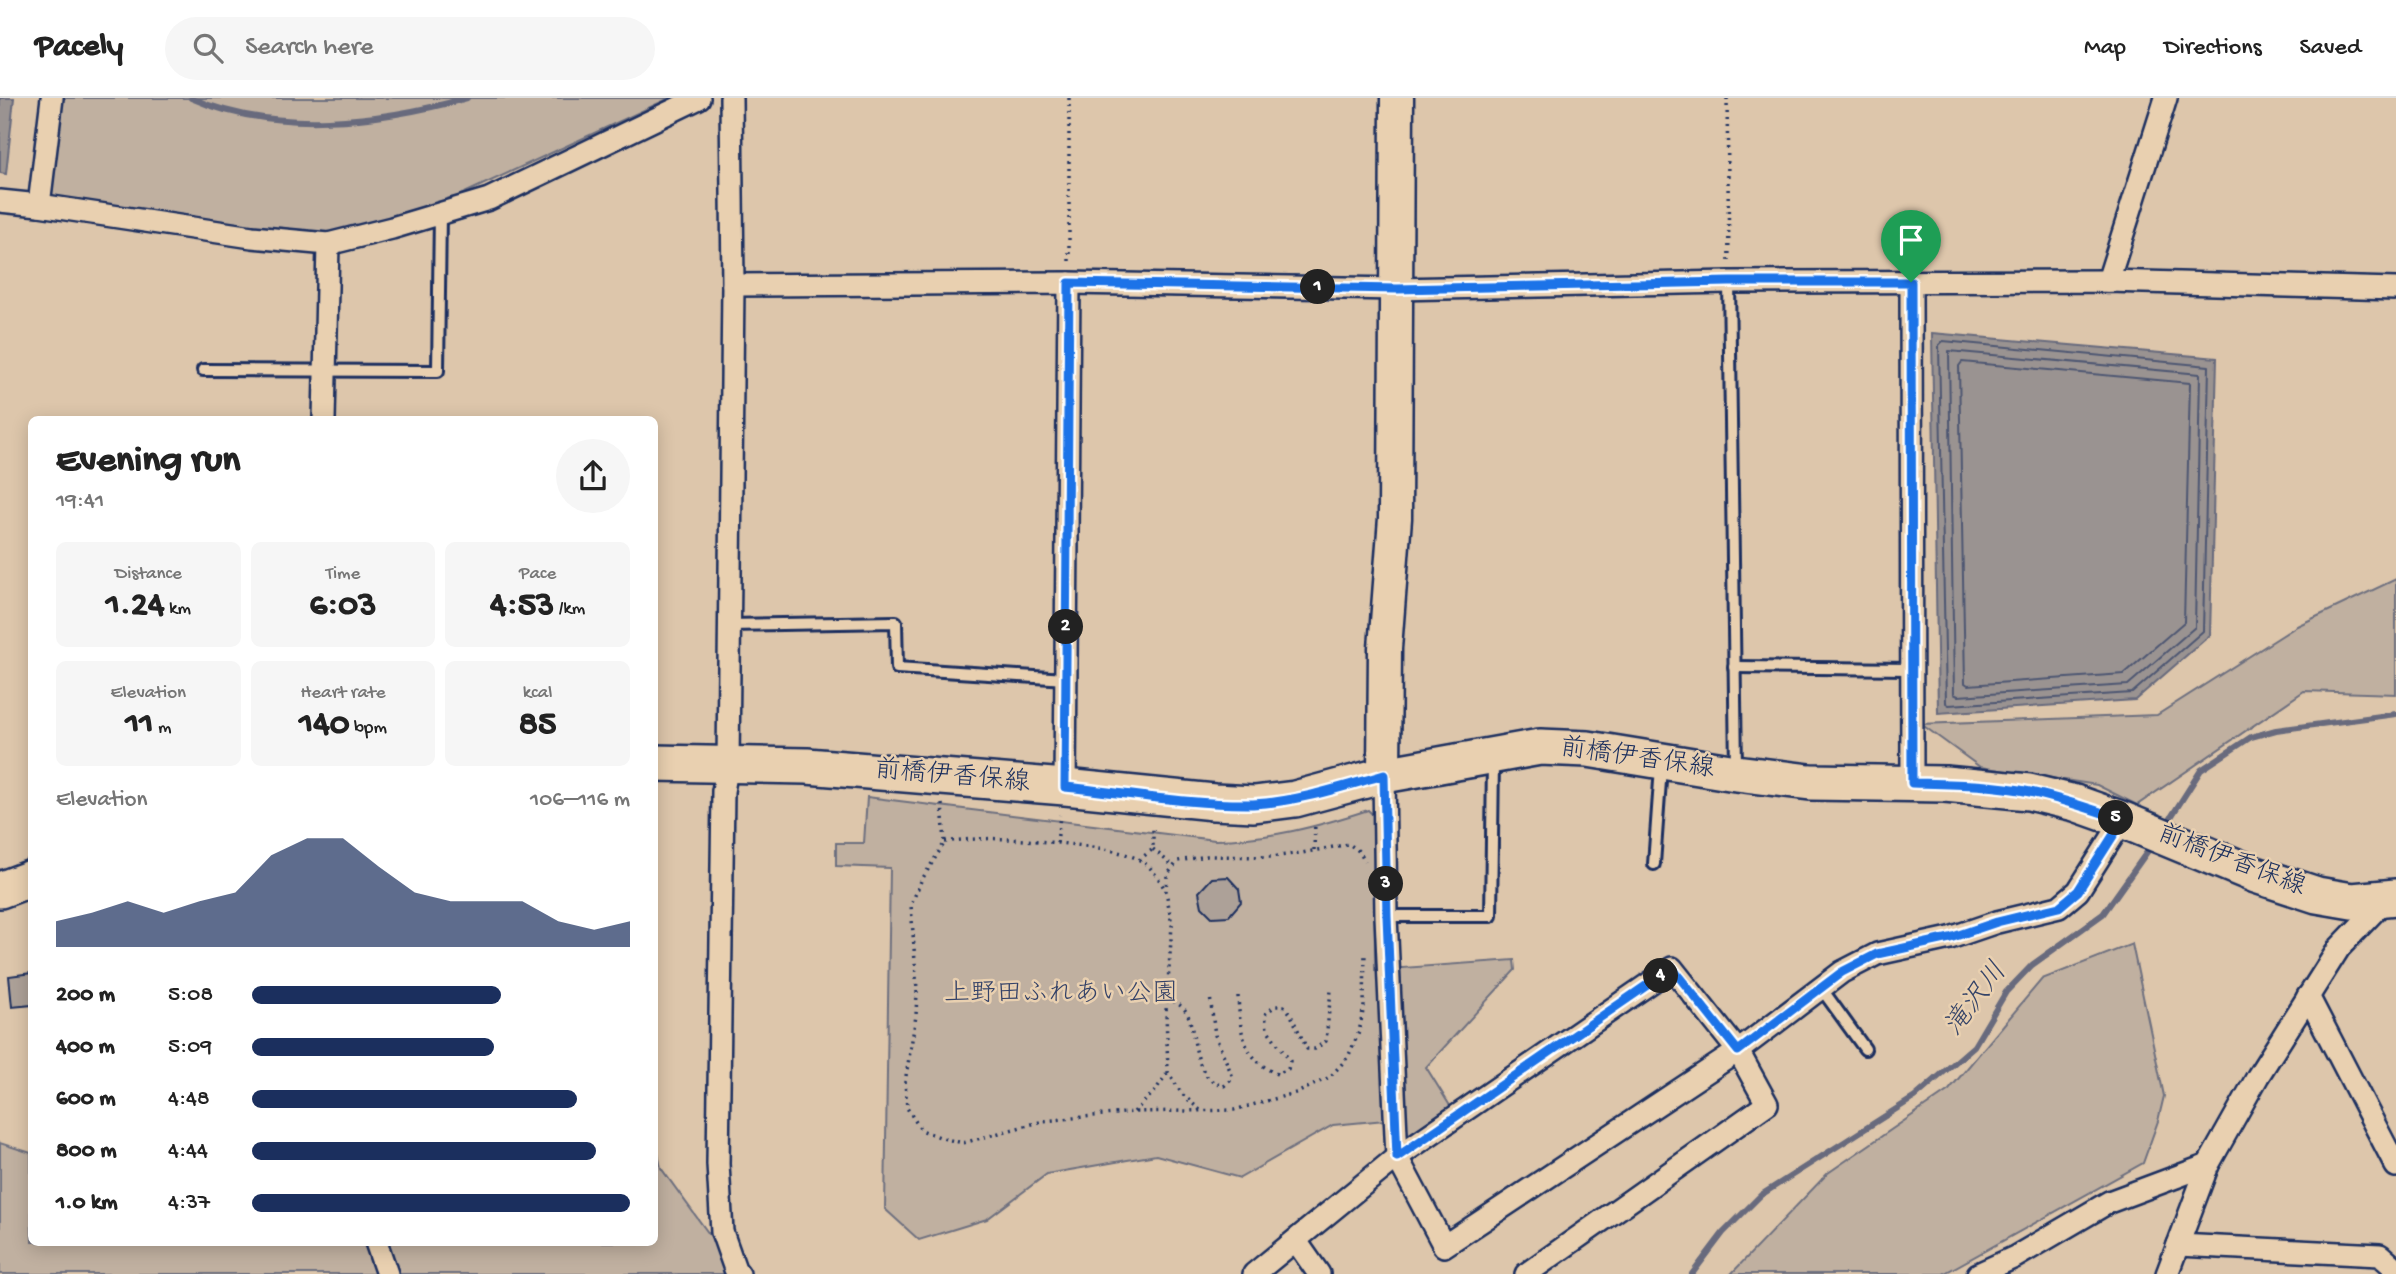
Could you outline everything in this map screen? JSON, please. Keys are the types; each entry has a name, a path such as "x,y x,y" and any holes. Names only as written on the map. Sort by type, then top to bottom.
{"main road":[{"name":"前橋伊香保線","path":"658,763 807,766 1062,801 1254,804 1295,799 1384,775 1540,747 1588,749 1736,774 1810,782 1984,786 2029,792 2075,803 2131,823 2256,875 2317,895 2352,901 2392,897"},
{"path":"0,890 28,880"}],"street":[{"path":"39,205 52,98"},
{"path":"0,201 252,237 328,244 489,199 699,98"},
{"path":"731,98 733,285 728,764 722,816 718,1164 722,1232 739,1274"},
{"path":"1397,98 1395,518 1385,648 1387,916 1397,1157 1444,1246 1738,1051 1842,972 1877,954 1950,938 1997,922 2059,907 2078,891 2131,823"},
{"path":"2108,281 2166,98"},
{"path":"324,416 328,244"},
{"path":"733,285 1069,283 1397,289 1729,282 2108,281 2396,289"},
{"path":"1911,282 1912,783"},
{"path":"1062,801 1066,679 1069,283"},
{"path":"2167,1274 2208,1165 2258,1076 2339,948 2392,897"},
{"path":"1254,1274 1397,1157 1672,968 1738,1051 1767,1104 1526,1274"},
{"path":"2308,996 2396,1166"},
{"path":"1978,1274 2015,1257 2109,1202 2208,1165"},
{"path":"1296,1241 1319,1274"},
{"path":"2178,1245 2380,1255 2396,1269"},
{"path":"377,1246 387,1274"}],"lane":[{"path":"203,370 438,371 440,213"},
{"path":"1729,282 1736,774"},
{"path":"729,625 896,622 897,668 1066,679"},
{"path":"1734,667 1911,669"},
{"path":"1387,916 1491,916 1491,774 1494,755"},
{"path":"1654,864 1662,761"},
{"path":"1821,988 1865,1049"}],"path":[{"path":"1069,98 1069,283"},
{"path":"1727,98 1729,282"},
{"path":"941,799 945,842 921,881 911,905 916,1016 905,1082 907,1108 921,1130 963,1143 1043,1121 1134,1112 1234,1110 1299,1092 1331,1077 1348,1057 1359,1032 1364,1006 1365,949"},
{"path":"1057,843 1062,801"},
{"path":"1314,850 1315,822"},
{"path":"1153,825 1153,849 1174,867"},
{"path":"945,842 988,837 1020,838 1112,851 1139,860 1154,871 1166,891"},
{"path":"1200,1110 1182,1094 1168,1072 1167,998 1172,925 1166,891 1167,875 1178,861 1207,856 1271,857 1349,844 1360,852 1366,862"},
{"path":"1139,860 1153,849"},
{"path":"1238,996 1240,1029 1245,1041 1257,1062 1277,1074 1288,1069 1290,1061 1267,1029 1265,1014 1275,1006 1284,1006 1307,1049 1315,1049 1326,1041 1331,990"},
{"path":"1167,998 1178,1003 1187,1013 1193,1041 1209,1080 1224,1086 1232,1075 1215,1035 1210,996"},
{"path":"1134,1112 1155,1091 1168,1072"}],"green space":[{"path":"59,98 670,98 430,209 329,235 253,231 47,197"},
{"path":"2396,579 2396,694 2304,691 2137,805 2097,785 1980,767 1921,724 2157,715 2297,626"},
{"name":"上野田ふれあい公園","path":"867,797 1215,840 1293,831 1368,810 1374,816 1375,970 1514,960 1515,970 1426,1067 1452,1109 1405,1142 1385,1120 1333,1125 1240,1178 1156,1155 1047,1174 987,1219 919,1240 885,1209 890,868 836,866 836,843 864,843"},
{"path":"2132,944 2164,1096 2143,1163 1943,1274 1731,1274 1828,1173 1949,1090 2042,979"},
{"path":"0,1143 28,1152 28,1246 658,1246 658,1154 661,1168 738,1274 0,1274"}],"water":[{"path":"0,98 14,98 6,174 0,173"},
{"path":"1932,333 2217,358 2210,635 2135,700 1938,713"}],"building":[{"path":"1228,877 1239,889 1241,902 1229,916 1212,917 1202,907 1199,892 1212,878"},
{"path":"28,974 28,1005 12,1007 9,976"}],"waterway":[{"path":"191,98 223,110 292,121 364,118 467,98"},
{"name":"滝沢川","path":"2166,825 2201,770 2251,737 2276,730 2396,714"},
{"name":"滝沢川","path":"1692,1274 1723,1233 1761,1195 1915,1097 1974,1046 2006,992 2032,965 2103,914 2152,845"}],"route":[{"path":"1729,282 1911,282 1912,783 1984,786 2029,792 2075,803 2123,820 2078,891 2059,907 1997,922 1950,938 1912,944 1877,954 1842,972 1738,1051 1672,968 1397,1157 1384,775 1295,799 1254,804 1065,787 1069,283 1397,289 1729,282"}]}
